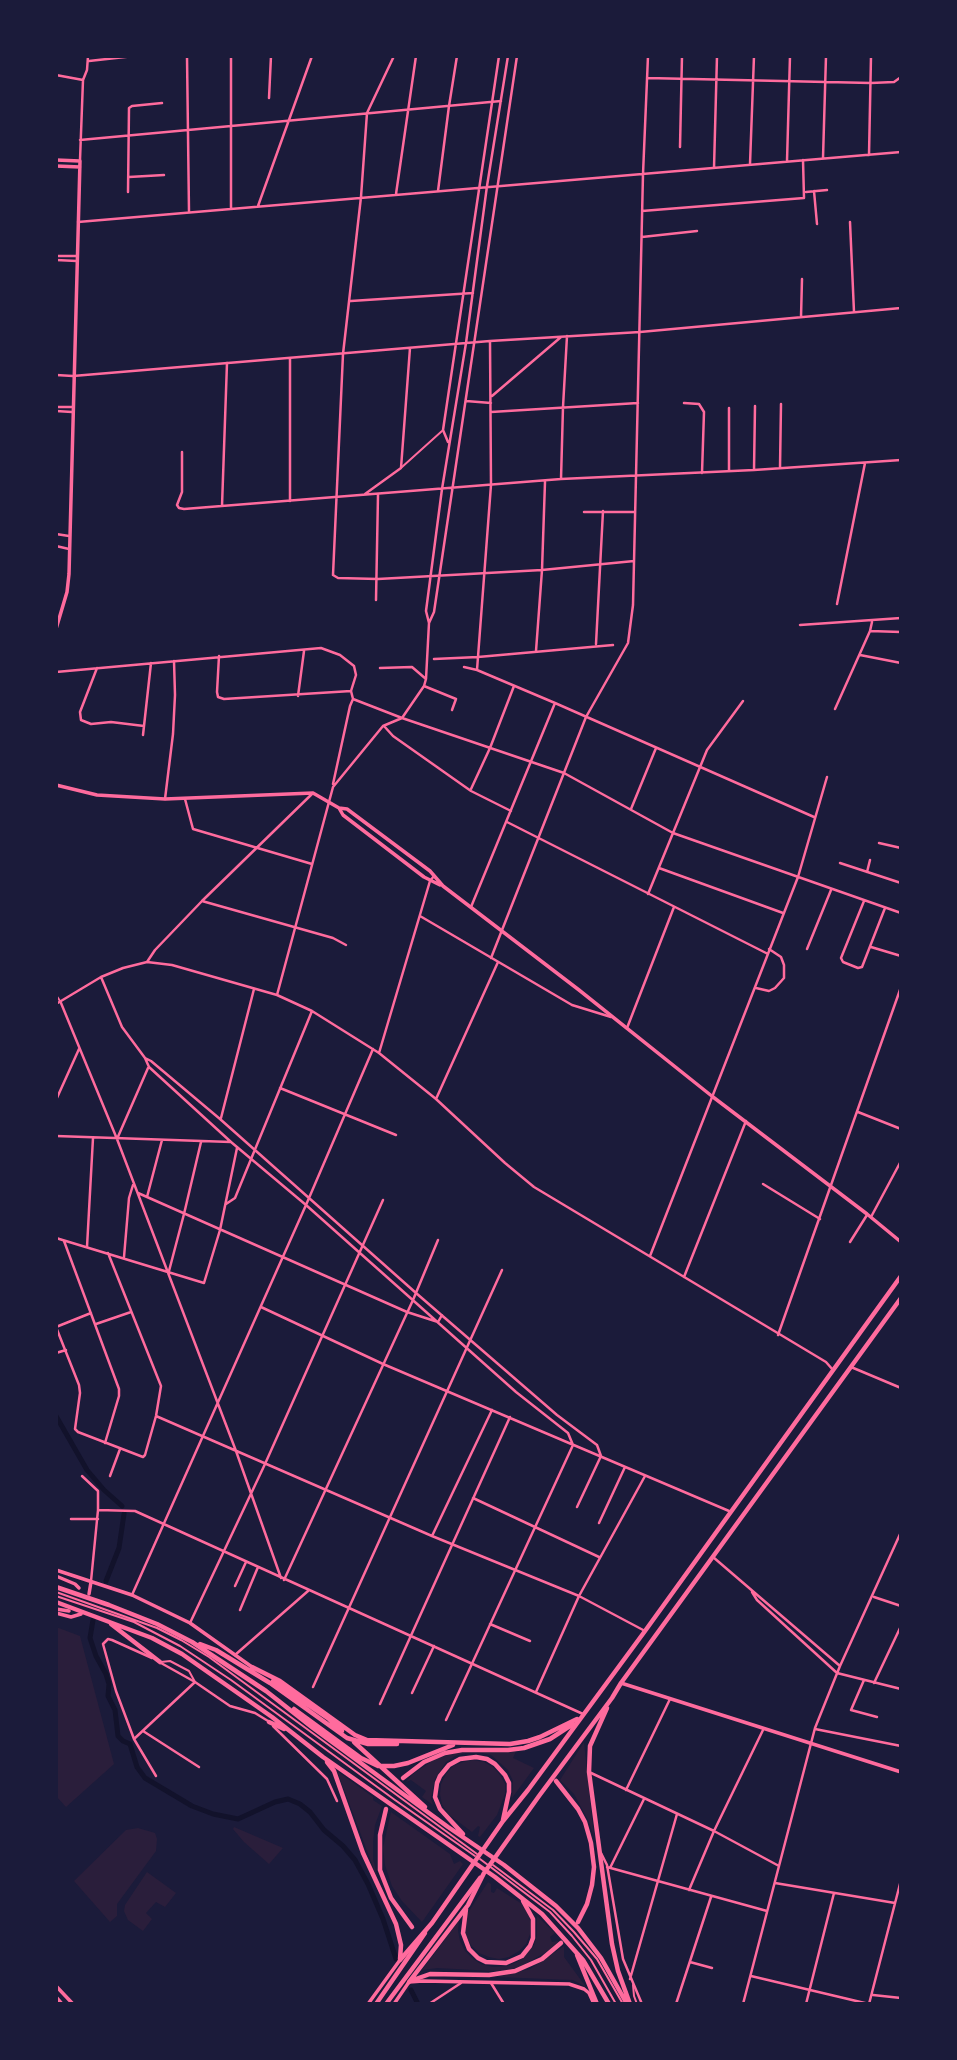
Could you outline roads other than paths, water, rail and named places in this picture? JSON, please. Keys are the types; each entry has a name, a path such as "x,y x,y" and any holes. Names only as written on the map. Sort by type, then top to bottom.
{"main road":[{"path":"376,2004 503,1821 732,1512 901,1276"},
{"path":"386,2004 402,1987 901,1298"},
{"path":"56,1592 121,1609 192,1642 216,1650 270,1683 347,1738 358,1742 427,1745"},
{"path":"56,1602 152,1638 182,1654 464,1856 499,1871 531,1913 533,1938 525,1953 506,1963 495,1964 482,1960 463,1938 468,1905"},
{"path":"104,1619 160,1662"},
{"path":"192,1642 266,1690 361,1758 379,1766 401,1765 440,1748 460,1743"},
{"path":"252,1667 300,1693 362,1738 502,1744 527,1741 583,1716"},
{"path":"252,1667 270,1683"},
{"path":"252,1667 329,1719 402,1788 499,1871 556,1906 578,1928 601,1958 627,2004"},
{"path":"266,1690 447,1827"},
{"path":"612,1698 590,1746 589,1772 612,1944 627,2004"},
{"path":"403,1778 424,1762 450,1752 508,1750 541,1743 583,1716"},
{"path":"269,1722 291,1732"},
{"path":"323,1757 334,1771 363,1853 396,1924 401,1945 400,1960"},
{"path":"471,1848 444,1815 436,1800 438,1779 452,1763 476,1757 491,1761 502,1770 509,1787 503,1821"},
{"path":"556,1781 578,1808 591,1843 594,1867 592,1885 578,1922"},
{"path":"386,1809 379,1844 380,1870 391,1898 412,1927"},
{"path":"409,1983 468,1905 484,1873"},
{"path":"521,1897 542,1914 576,1951 596,1979 609,2004"},
{"path":"400,1960 432,1923"},
{"path":"409,1983 421,1975 489,1975 515,1971 542,1959 561,1943"},
{"path":"576,1951 596,2004"}],"street":[{"path":"56,629 67,592 83,80 88,58 134,56"},
{"path":"187,56 189,212"},
{"path":"231,56 231,209"},
{"path":"269,98 271,56"},
{"path":"258,206 313,56"},
{"path":"394,56 367,113 361,197 343,354 333,575 338,579 378,579 542,570 634,561"},
{"path":"396,194 416,56"},
{"path":"438,191 457,56"},
{"path":"449,445 443,430 499,56"},
{"path":"333,787 383,726 402,718 426,680 429,623 426,611 442,489 508,56"},
{"path":"429,623 434,612 517,56"},
{"path":"491,958 586,717 628,643 632,618 637,475 648,56"},
{"path":"680,147 682,56"},
{"path":"714,168 717,56"},
{"path":"750,164 754,56"},
{"path":"787,162 790,56"},
{"path":"823,158 826,56"},
{"path":"869,155 872,56"},
{"path":"56,75 83,80"},
{"path":"647,78 871,83 894,82 901,77"},
{"path":"80,140 501,101"},
{"path":"128,192 131,106 162,103"},
{"path":"78,222 901,152"},
{"path":"56,160 80,161"},
{"path":"642,211 804,198 803,160"},
{"path":"56,166 80,167"},
{"path":"129,177 164,175"},
{"path":"805,192 827,190"},
{"path":"814,191 817,224"},
{"path":"850,222 854,312"},
{"path":"642,237 697,231"},
{"path":"56,258 77,258"},
{"path":"801,317 802,279"},
{"path":"349,301 473,293"},
{"path":"56,375 73,376 490,341 640,332 901,307"},
{"path":"561,479 567,336"},
{"path":"492,396 561,337"},
{"path":"477,670 491,485 490,341"},
{"path":"401,468 410,348"},
{"path":"289,501 290,358"},
{"path":"222,506 227,363"},
{"path":"466,401 491,403"},
{"path":"491,412 638,403"},
{"path":"684,403 699,404 704,412 702,472"},
{"path":"780,468 781,404"},
{"path":"754,470 755,406"},
{"path":"729,408 729,471"},
{"path":"56,409 72,409"},
{"path":"363,496 401,468 443,430"},
{"path":"181,452 181,492 178,508 378,495 561,479 901,460"},
{"path":"837,604 865,462"},
{"path":"536,652 545,482"},
{"path":"376,600 378,495"},
{"path":"596,645 603,511"},
{"path":"584,512 635,512"},
{"path":"56,534 69,536"},
{"path":"56,546 69,549"},
{"path":"800,625 901,618"},
{"path":"835,709 870,631 872,620"},
{"path":"870,631 901,632"},
{"path":"434,659 612,645"},
{"path":"56,672 321,648 340,655 354,666 356,675 351,691 353,699 349,706 333,787 277,995"},
{"path":"298,696 304,651"},
{"path":"859,655 901,663"},
{"path":"219,656 218,697 224,699 351,691"},
{"path":"165,799 173,734 174,661"},
{"path":"143,735 151,663"},
{"path":"380,668 412,667 426,680"},
{"path":"464,667 555,703 814,817"},
{"path":"97,668 80,712 82,720 90,724 111,722 144,726"},
{"path":"424,686 456,699 452,710"},
{"path":"471,791 513,686"},
{"path":"353,699 564,773 673,833 901,913"},
{"path":"648,894 707,750 743,701"},
{"path":"471,907 555,703"},
{"path":"383,726 393,736 471,791 511,811"},
{"path":"631,809 656,748"},
{"path":"650,1256 798,877 827,777"},
{"path":"56,785 97,795 165,799 313,793 339,808 347,809 712,1097 901,1242"},
{"path":"147,962 202,901 313,793"},
{"path":"184,799 193,829 312,864"},
{"path":"339,808 399,858 430,881 443,886"},
{"path":"507,822 674,907 781,957 785,971 780,986 769,991 755,988"},
{"path":"879,843 901,848"},
{"path":"399,858 404,852"},
{"path":"867,872 870,860"},
{"path":"840,863 901,883"},
{"path":"659,868 783,913"},
{"path":"379,1053 434,875"},
{"path":"807,949 831,890"},
{"path":"202,901 333,938 346,945"},
{"path":"864,901 842,960 861,968 885,908"},
{"path":"627,1028 674,907"},
{"path":"420,916 572,1005 614,1018"},
{"path":"871,947 901,956"},
{"path":"58,1003 101,978 123,968 147,962 172,965 277,995 312,1011 379,1053 436,1099 534,1187 826,1362 833,1370"},
{"path":"436,1099 498,962"},
{"path":"101,978 122,1027 149,1067 237,1148 306,1205 516,1392 568,1433 573,1445 446,1720"},
{"path":"778,1335 901,987"},
{"path":"220,1119 254,989"},
{"path":"56,995 138,1193 283,1579"},
{"path":"226,1204 235,1198 312,1011"},
{"path":"56,1100 79,1049"},
{"path":"132,1595 373,1049"},
{"path":"145,1058 220,1119 416,1293 597,1445 601,1456 577,1507"},
{"path":"117,1139 151,1062"},
{"path":"280,1088 396,1135"},
{"path":"195,1110 201,1103"},
{"path":"857,1112 901,1129"},
{"path":"684,1277 746,1121"},
{"path":"56,1136 231,1142"},
{"path":"87,1247 93,1138"},
{"path":"147,1197 162,1140"},
{"path":"168,1272 201,1142"},
{"path":"56,1238 204,1283 220,1230 237,1148"},
{"path":"850,1242 869,1216 901,1161"},
{"path":"124,1257 129,1198 134,1184"},
{"path":"763,1184 820,1219"},
{"path":"138,1193 345,1285 438,1322"},
{"path":"190,1623 265,1464 383,1200"},
{"path":"283,1579 327,1490 438,1240"},
{"path":"64,1241 119,1389 105,1443"},
{"path":"92,1313 56,1327 80,1393 75,1429 143,1457 156,1416 161,1386 108,1253"},
{"path":"313,1687 502,1270"},
{"path":"261,1307 383,1364 732,1512"},
{"path":"96,1324 131,1312"},
{"path":"438,1322 442,1315"},
{"path":"56,1353 65,1350"},
{"path":"489,1367 495,1360"},
{"path":"851,1367 901,1388"},
{"path":"516,1392 522,1384"},
{"path":"432,1536 492,1410"},
{"path":"156,1416 432,1536 579,1596 645,1631"},
{"path":"380,1704 510,1417"},
{"path":"110,1476 120,1449"},
{"path":"600,1522 625,1467"},
{"path":"82,1476 98,1491 89,1594"},
{"path":"536,1692 579,1596 646,1476"},
{"path":"472,1498 599,1557"},
{"path":"98,1510 135,1511 536,1692 583,1716"},
{"path":"71,1519 97,1519"},
{"path":"743,2004 815,1728 901,1532"},
{"path":"713,1557 838,1673 901,1689"},
{"path":"235,1586 246,1562"},
{"path":"240,1610 258,1567"},
{"path":"56,1570 132,1595 190,1623 252,1667"},
{"path":"56,1576 79,1588"},
{"path":"235,1655 308,1591"},
{"path":"56,1592 135,1622 180,1646 366,1780 471,1848"},
{"path":"56,1592 157,1628 209,1657 471,1848 550,1912 572,1936 606,1983 616,2004"},
{"path":"752,1592 760,1595 840,1666"},
{"path":"873,1597 901,1606"},
{"path":"56,1611 69,1611"},
{"path":"56,1611 71,1617 81,1614"},
{"path":"490,1624 530,1641"},
{"path":"874,1683 901,1626"},
{"path":"156,1776 134,1739 116,1691 104,1641 112,1640 160,1662 230,1706 251,1711 269,1722 327,1779 337,1801"},
{"path":"892,1644 901,1646"},
{"path":"412,1693 434,1646"},
{"path":"864,1680 851,1710 877,1717"},
{"path":"134,1739 195,1682"},
{"path":"621,1683 901,1772"},
{"path":"626,1790 670,1699"},
{"path":"815,1728 901,1746"},
{"path":"688,1890 763,1730"},
{"path":"143,1731 199,1767"},
{"path":"589,1772 714,1831 779,1866"},
{"path":"609,1867 644,1798"},
{"path":"630,1979 677,1814"},
{"path":"600,1850 609,1867 621,1951 640,2004"},
{"path":"609,1867 767,1911"},
{"path":"751,1976 869,2004 901,1880"},
{"path":"775,1883 895,1903"},
{"path":"806,2004 834,1893"},
{"path":"684,2004 676,2003 711,1896"},
{"path":"368,2004 400,1960"},
{"path":"690,1962 712,1968"},
{"path":"394,2004 402,1987 409,1983 491,1983 569,1984 584,1989 596,2004"},
{"path":"429,2004 461,1983"},
{"path":"491,1983 503,2004"},
{"path":"56,1986 73,2004"},
{"path":"872,1995 901,1998"},
{"path":"56,1997 62,2004"}],"waterway":[{"path":"56,1416 87,1470 122,1506"},
{"path":"106,1581 119,1548 124,1514"},
{"path":"93,1620 90,1638 109,1684 108,1696 115,1710 118,1736 130,1744 137,1767 145,1778 192,1806 238,1819 275,1802 288,1799 300,1804 355,1860 383,1919 396,1959"},
{"path":"411,1990 418,2004"}]}
